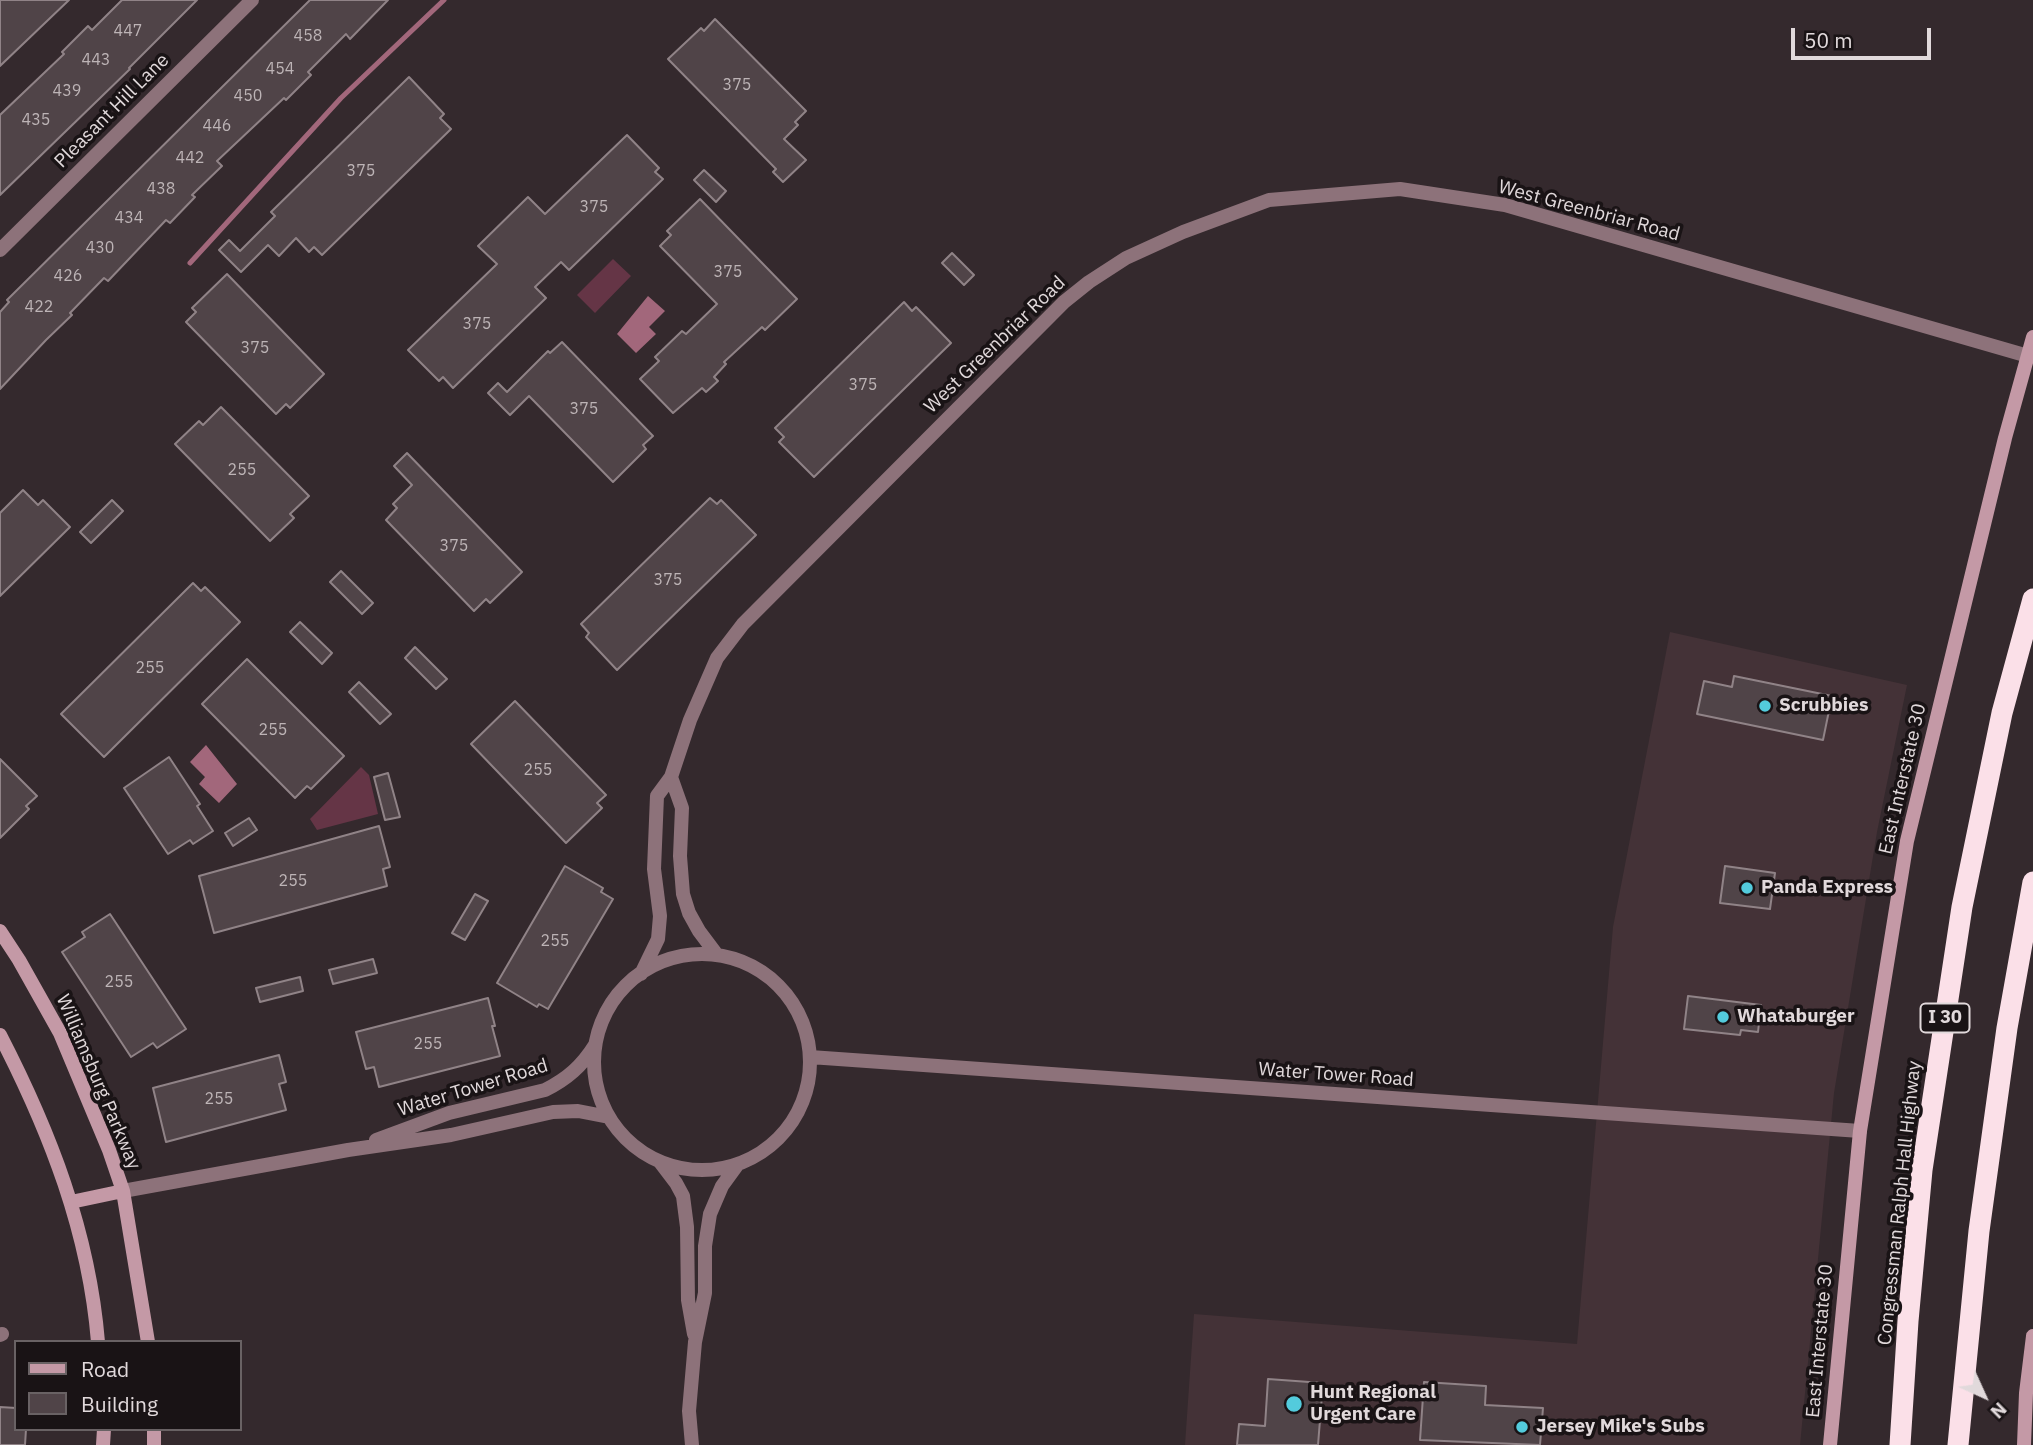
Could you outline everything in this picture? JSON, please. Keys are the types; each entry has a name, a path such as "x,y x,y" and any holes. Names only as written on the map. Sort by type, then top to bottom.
{"highway":[{"name":"Congressman Ralph Hall Highway","path":"1900,1445 1922,1170 1962,907 2002,713 2033,599"},
{"path":"1958,1445 1979,1231 2007,1028 2033,882"}],"main road":[{"name":"East Interstate 30","path":"1830,1445 1860,1131 1907,841 2002,451 2033,337"},
{"name":"Williamsburg Parkway","path":"0,931 60,1033 97,1118 123,1191 148,1340"},
{"path":"0,1035 43,1125 71,1202 84,1248 98,1340"},
{"path":"71,1202 123,1191"},
{"path":"2024,1445 2026,1393 2033,1336"}],"street":[{"name":"Pleasant Hill Lane","path":"0,250 252,0"},
{"name":"West Greenbriar Road","path":"641,974 659,939 660,916 654,869 657,796 671,777 690,720 717,658 743,624 1064,302 1126,257 1183,232 1269,200 1400,189 1505,205 2028,356"},
{"path":"671,777 682,808 682,894 699,931 717,955"},
{"path":"717,955 735,959 766,975 791,1000 806,1032 810,1057 808,1085 795,1118 773,1144 737,1164 710,1170 693,1170 660,1162 631,1144 619,1132 608,1117 596,1082 596,1045 608,1009 619,994 641,974 664,961 682,956 717,955"},
{"name":"Water Tower Road","path":"348,1150 449,1113 544,1090 574,1072 596,1045"},
{"name":"Water Tower Road","path":"810,1057 1860,1131"},
{"name":"Water Tower Road","path":"123,1191 348,1150 451,1135 553,1112 578,1111 608,1117"},
{"path":"660,1162 683,1196 687,1227 688,1300 695,1342"},
{"path":"692,1445 689,1411 695,1342 705,1293 705,1246 710,1214 722,1186 737,1164"}],"shaded area":[{"path":"613,259 631,276 595,313 577,295"},
{"path":"648,296 665,311 649,327 656,334 636,353 617,334"},
{"path":"1670,632 1907,685 1877,832 1834,1093 1800,1445 1185,1445 1194,1314 1577,1344 1613,927"},
{"path":"206,745 237,784 219,803 199,784 205,777 190,762"},
{"path":"361,767 369,775 378,814 317,830 310,819"}],"building":[{"path":"0,0 69,0 0,66"},
{"path":"122,0 197,0 0,195 0,115 64,54 62,52 88,26 92,30"},
{"path":"310,0 388,0 350,39 346,34 308,72 311,75 286,100 284,98 217,161 222,166 192,195 195,197 170,223 166,220 108,281 104,278 0,389 0,312 9,302 7,300"},
{"path":"715,19 806,111 795,122 798,125 784,139 806,160 783,182 773,172 776,169 668,59 701,28 704,31"},
{"path":"409,77 444,114 440,118 451,129 322,255 314,247 309,252 296,238 279,256 268,245 241,272 219,250 229,240 240,251 275,216 271,212"},
{"path":"627,135 659,168 655,172 663,179 569,270 561,262 535,287 546,298 453,388 443,377 439,381 408,350 497,264 478,246 528,197 545,214"},
{"path":"704,170 726,191 716,202 694,180"},
{"path":"700,199 797,299 765,330 762,327 724,362 726,364 714,377 718,381 706,392 702,388 673,413 640,379 659,361 655,357 682,331 686,334 717,304 660,246 671,235 667,231"},
{"path":"952,253 974,275 964,285 942,263"},
{"path":"227,274 324,374 290,408 286,404 276,414 186,322 196,312 192,308"},
{"path":"904,302 912,311 916,307 951,343 814,477 779,442 784,437 775,428"},
{"path":"562,342 653,436 643,445 646,449 613,482 529,396 510,415 488,393 498,383 507,392 548,351 550,353"},
{"path":"221,407 309,496 290,514 294,518 270,541 175,444 199,421 203,425"},
{"path":"407,453 522,572 490,603 486,599 474,611 386,520 397,508 393,504 412,485 394,466"},
{"path":"23,490 38,505 43,500 70,527 0,596 0,513"},
{"path":"710,498 717,504 721,500 756,535 617,670 586,637 589,633 581,624"},
{"path":"112,500 123,511 91,543 80,532"},
{"path":"341,571 373,603 362,614 330,582"},
{"path":"193,583 201,591 205,587 240,622 104,757 61,714"},
{"path":"300,622 332,653 322,664 290,632"},
{"path":"415,647 447,679 436,689 405,658"},
{"path":"247,659 344,756 311,789 307,786 295,798 202,704"},
{"name":"Scrubbies","path":"1734,676 1832,696 1823,740 1697,714 1704,681 1732,687"},
{"path":"359,682 391,714 380,724 349,692"},
{"path":"515,701 606,795 597,803 602,808 566,843 471,744"},
{"path":"169,757 200,804 197,806 213,831 193,844 190,840 168,854 124,788"},
{"path":"0,759 37,796 26,806 29,809 0,838"},
{"path":"388,773 400,817 385,820 374,777"},
{"path":"249,818 257,830 233,846 225,833"},
{"path":"379,826 390,867 383,869 387,886 214,933 199,876"},
{"path":"565,866 603,888 601,892 613,899 548,1009 539,1004 537,1007 497,983"},
{"name":"Panda Express","path":"1725,866 1775,873 1770,909 1720,903"},
{"path":"475,894 488,901 465,940 452,933"},
{"path":"110,914 186,1029 157,1048 153,1043 131,1057 62,952 85,937 82,932"},
{"path":"373,959 377,973 333,984 329,970"},
{"path":"300,977 303,991 260,1002 256,988"},
{"name":"Whataburger","path":"1688,996 1761,1005 1758,1032 1741,1030 1740,1035 1684,1029"},
{"path":"488,998 500,1056 379,1087 374,1067 366,1069 356,1032"},
{"path":"279,1055 286,1082 279,1084 286,1110 166,1142 153,1088"},
{"path":"1268,1379 1323,1383 1318,1445 1237,1445 1239,1424 1265,1426"},
{"path":"1424,1382 1486,1386 1485,1405 1543,1408 1540,1445 1420,1440"},
{"path":"0,1407 14,1408 14,1431 26,1431 25,1445 0,1445"}],"waterway":[{"path":"190,263 341,98 444,0"}],"place":[{"name":"Scrubbies","path":"1765,706"},
{"name":"Panda Express","path":"1747,888"},
{"name":"Whataburger","path":"1723,1017"},
{"name":"Hunt Regional Urgent Care","path":"1294,1404"},
{"name":"Jersey Mike's Subs","path":"1522,1427"}]}
